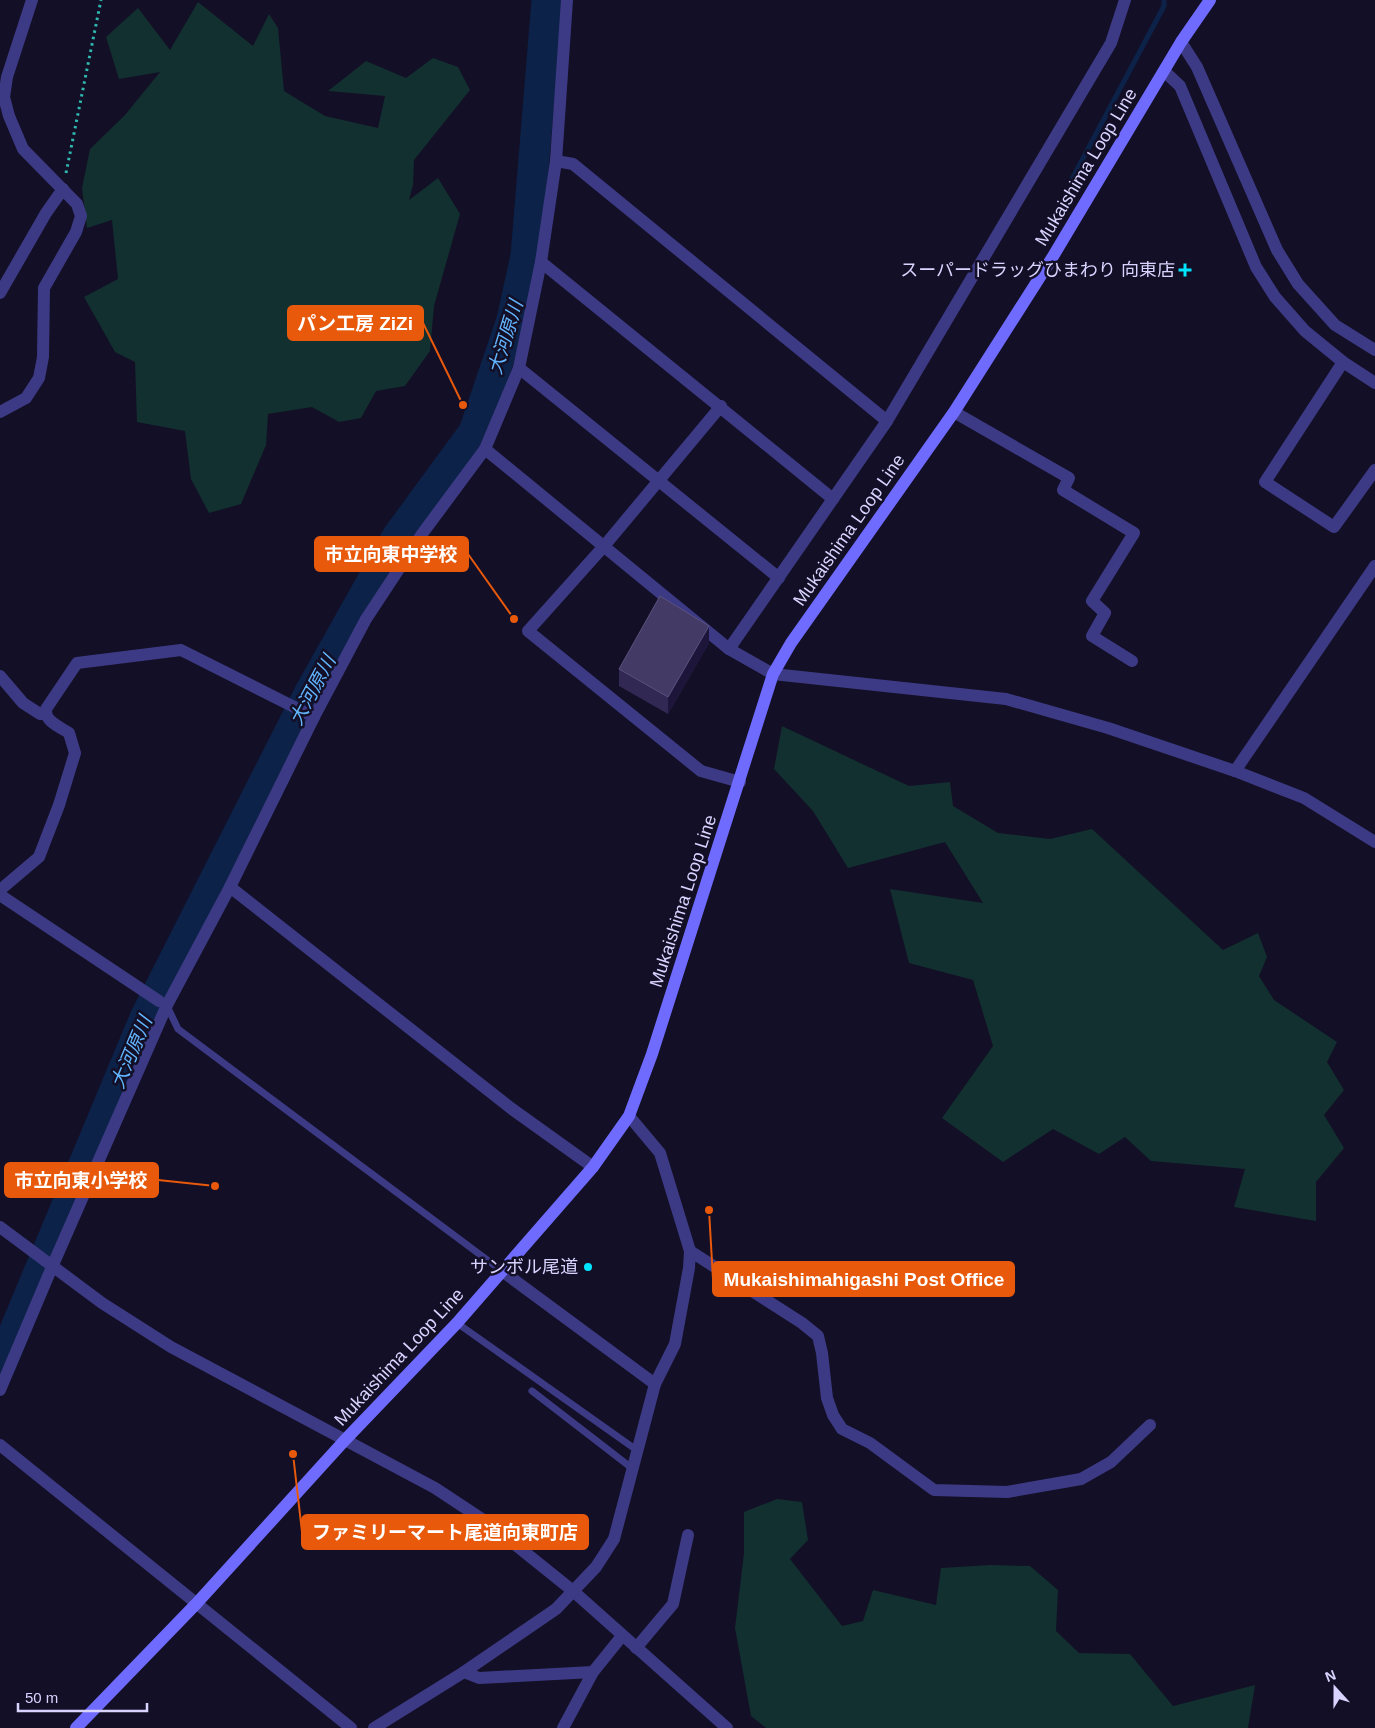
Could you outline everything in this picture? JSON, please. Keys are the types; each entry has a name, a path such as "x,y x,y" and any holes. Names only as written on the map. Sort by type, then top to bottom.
{"main road":[{"name":"Mukaishima Loop Line","path":"76,1728 196,1604 345,1440 457,1323 593,1167 629,1116 652,1054 773,674 791,643 954,412 1052,258 1181,42 1210,0"}],"street":[{"path":"0,412 26,398 39,378 43,357 44,288 76,232 81,216 77,204 23,149 9,116 4,97 7,77 32,0"},
{"path":"0,1390 52,1267 158,1000 230,887 314,717 366,619 422,534 485,449 519,368 541,262 556,161 567,0"},
{"path":"729,649 887,421 1112,43 1125,0"},
{"path":"1181,42 1196,67 1277,250 1298,284 1336,325 1375,350"},
{"path":"1164,71 1180,86 1256,267 1275,297 1305,331 1343,362 1375,383"},
{"path":"556,161 573,164 887,421"},
{"path":"0,293 46,213 63,189"},
{"path":"541,262 721,406 833,499"},
{"path":"1343,362 1265,482 1334,527 1375,470"},
{"path":"519,368 779,578"},
{"path":"721,406 658,479 605,545 528,631 701,771 740,782"},
{"path":"954,412 1069,478 1063,490 1134,533 1092,601 1105,613 1092,636 1132,661"},
{"path":"485,449 605,545 729,649 773,674 1006,699 1108,728 1235,771 1304,798 1375,842"},
{"path":"1235,771 1375,566"},
{"path":"0,890 39,857 75,753 69,733 48,719 45,713 46,708 78,663 181,650 314,717"},
{"path":"0,676 23,703 40,714 45,713"},
{"path":"230,887 512,1109 593,1167"},
{"path":"0,895 158,1000"},
{"path":"374,1728 464,1672 556,1609 596,1567 614,1539 655,1384 675,1344 689,1268 690,1251 660,1153 629,1116"},
{"path":"0,1227 52,1267 171,1347 435,1488 491,1525 573,1591 727,1728"},
{"path":"690,1251 802,1323 818,1336 822,1353 827,1398 833,1415 842,1429 870,1443 934,1490 1007,1492 1081,1479 1111,1462 1150,1425"},
{"path":"502,1271 655,1384"},
{"path":"0,1445 351,1728"},
{"path":"636,1648 673,1604 688,1535"},
{"path":"563,1728 593,1672 622,1636"},
{"path":"464,1672 479,1678 593,1672"}],"lane":[{"path":"158,1000 178,1029 502,1271"},
{"path":"457,1323 638,1451"},
{"path":"532,1391 633,1469"}],"path":[{"path":"63,189 101,0"}],"green space":[{"path":"198,2 253,46 269,14 278,28 284,91 325,116 378,128 385,96 328,91 366,61 406,78 433,58 458,67 470,90 414,160 413,185 409,200 438,178 460,214 434,306 430,351 405,386 376,391 361,418 339,422 312,407 268,414 266,445 241,504 209,513 191,479 185,431 137,422 135,362 115,352 84,297 118,279 112,220 87,228 82,188 90,149 125,115 160,72 119,79 106,37 138,8 170,50"},
{"path":"782,726 909,786 950,782 953,806 998,833 1050,839 1092,829 1223,950 1258,933 1267,957 1259,976 1274,1000 1337,1042 1327,1062 1344,1090 1324,1115 1344,1148 1316,1182 1316,1221 1234,1207 1245,1169 1151,1161 1125,1137 1099,1154 1053,1129 1003,1162 942,1118 993,1046 973,980 909,963 890,889 983,903 945,842 848,868 813,811 774,769"},
{"path":"777,1499 802,1502 808,1540 790,1559 842,1626 863,1621 873,1590 936,1605 941,1568 991,1565 1030,1566 1058,1590 1056,1631 1079,1653 1130,1654 1173,1706 1255,1685 1248,1728 766,1728 751,1716 735,1628 744,1553 744,1512"}],"building":[{"path":"660,596 709,626 668,697 619,669"}],"waterway":[{"name":"大河原川","path":"0,1366 145,1018 310,692 397,537 474,432 512,320 526,256 547,0"},
{"path":"1072,179 1164,6 1164,0"}],"place":[{"name":"スーパードラッグひまわり 向東店","path":"1185,270"},
{"name":"パン工房 ZiZi","path":"463,405"},
{"name":"市立向東中学校","path":"514,619"},
{"name":"市立向東小学校","path":"215,1186"},
{"name":"Mukaishimahigashi Post Office","path":"709,1210"},
{"name":"サンボル尾道","path":"588,1267"},
{"name":"ファミリーマート尾道向東町店","path":"293,1454"}]}
